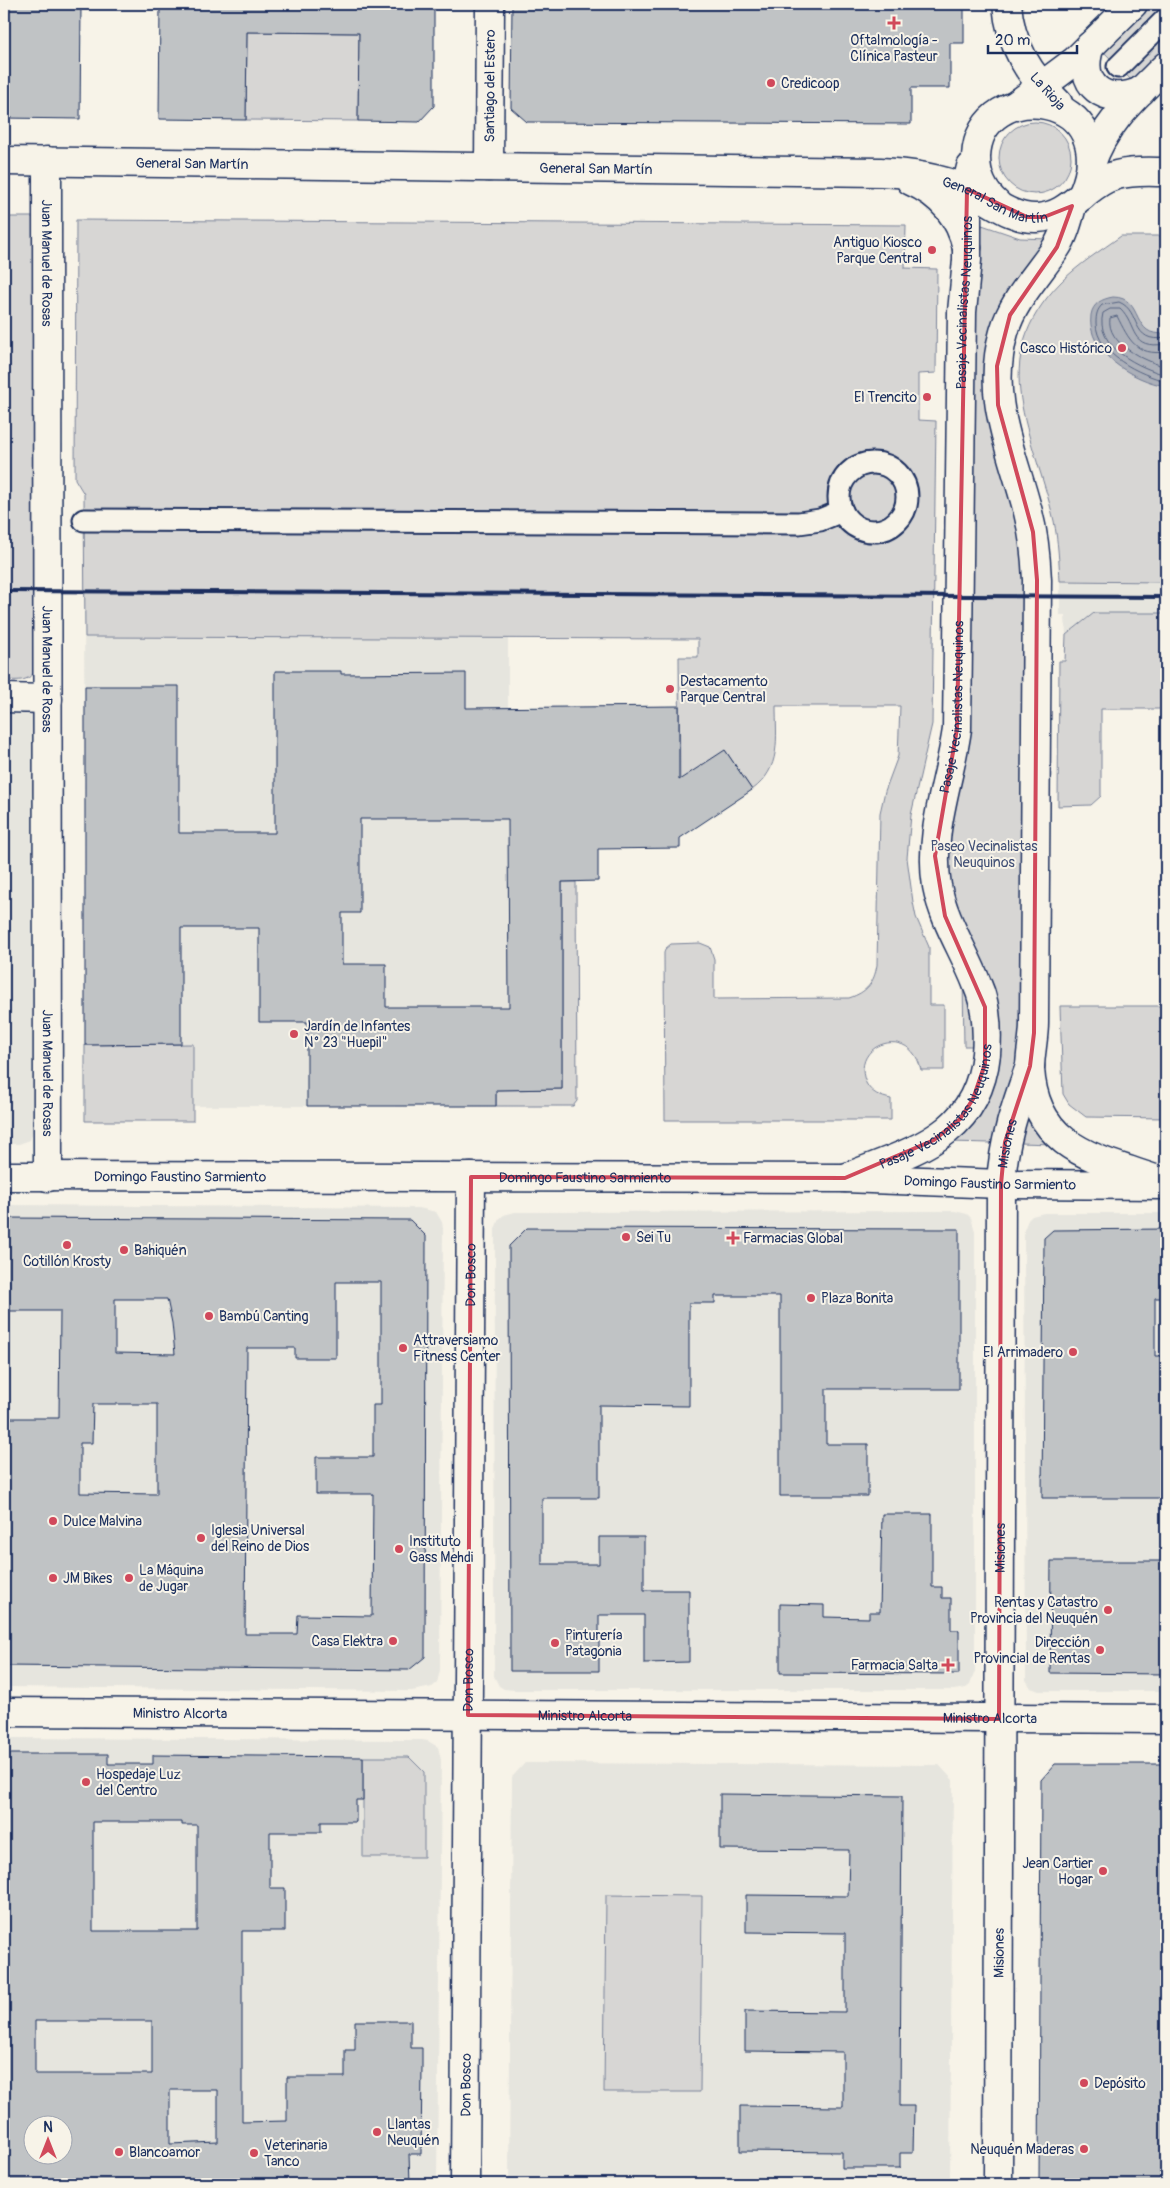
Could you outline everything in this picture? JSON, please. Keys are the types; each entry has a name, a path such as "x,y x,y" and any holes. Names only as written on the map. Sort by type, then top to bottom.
{"street":[{"name":"Santiago del Estero","path":"489,167 490,4"},
{"name":"La Rioja","path":"1007,4 1010,27 1020,55 1042,87 1075,120"},
{"path":"1003,209 990,198 981,184 976,168 976,151 981,136 990,122 1002,112 1042,87 1075,61 1133,4"},
{"path":"1118,67 1166,19"},
{"path":"1090,46 1086,56 1087,75 1098,91 1113,97 1131,96 1141,91"},
{"path":"1166,66 1111,122 1098,144 1065,232 1057,247 1010,315 1004,330 997,366 998,405 1033,532 1038,580 1034,1023 1030,1066 1038,1107 1046,1124 1060,1138 1082,1151 1166,1184"},
{"path":"1016,105 1048,104 1063,110 1075,120 1088,140 1091,164"},
{"name":"Pasaje Vecinalistas Neuquinos","path":"845,1178 934,1140 952,1127 967,1110 973,1099 985,1064 987,1031 985,1007 977,983 945,916 937,885 935,856 939,816 952,764 957,729 962,320 967,248 967,189 968,177 976,151"},
{"name":"General San Martín","path":"4,161 918,174 938,178 967,189 1019,216 1036,218 1060,212 1098,184 1115,176 1138,172 1166,172"},
{"name":"Juan Manuel de Rosas","path":"47,161 48,1177"},
{"path":"881,172 913,182 936,195 956,219 967,248"},
{"path":"84,520 799,524 820,520 842,511"},
{"path":"4,698 48,699"},
{"name":"Misiones","path":"998,2184 1001,1184 1005,1142 1012,1115 1030,1066"},
{"name":"Domingo Faustino Sarmiento","path":"4,1176 845,1178 1001,1184 1166,1184"},
{"name":"Don Bosco","path":"466,2184 471,1177"},
{"name":"Ministro Alcorta","path":"4,1712 1166,1719"}],"highlighted area":[{"path":"967,189 1027,217 1044,217 1072,206 1057,247 1010,315 997,366 998,405 1033,532 1037,580 1034,1033 1030,1066 1005,1142 1001,1184 999,1719 468,1715 471,1177 845,1178 934,1140 960,1119 973,1099 985,1064 985,1007 945,916 935,856 957,729"}],"shaded area":[{"path":"84,540 934,549 933,640 508,638 508,882 576,882 577,1101 573,1106 396,1107 395,1091 373,1106 193,1106 192,1044 85,1045"},
{"path":"1060,581 1166,582 1166,613 1094,613 1066,635 1065,615 1060,615"},
{"path":"4,707 32,712 34,719 33,1132 30,1140 19,1144 4,1144"},
{"path":"4,1205 419,1208 436,1212 442,1222 443,1229 440,1670 437,1683 432,1687 412,1691 4,1687"},
{"path":"955,1211 967,1214 971,1218 975,1231 975,1671 970,1685 966,1688 954,1690 515,1690 504,1689 499,1686 494,1676 495,1229 499,1219 504,1215 515,1212"},
{"path":"1044,1213 1166,1213 1166,1691 1039,1691 1031,1688 1026,1680 1024,1230 1032,1216"},
{"path":"4,1738 422,1740 438,1747 441,1760 437,2184 4,2184"},
{"path":"525,1763 939,1765 953,1780 950,2184 509,2184 512,1777"}],"green space":[{"path":"1151,4 1166,4 1166,49 1133,82 1103,51"},
{"path":"247,32 359,33 358,121 246,120"},
{"path":"1042,122 1061,132 1069,144 1071,158 1069,172 1061,184 1049,192 1028,194 1009,184 1001,172 999,151 1009,132 1021,124"},
{"path":"4,217 36,217 34,671 29,677 17,680 4,680"},
{"path":"76,220 906,225 905,268 937,269 936,373 918,374 918,420 936,421 932,724 911,815 907,858 916,917 929,947 929,1005 944,1005 944,1070 921,1070 915,1055 906,1046 895,1043 883,1044 873,1049 866,1058 863,1069 866,1083 877,1094 891,1099 891,1120 665,1120 664,953 665,949 671,944 700,943 710,947 714,959 714,999 849,998 861,993 872,982 877,965 880,813 885,791 898,756 900,706 776,706 775,752 773,762 762,781 752,790 725,750 680,800 679,657 698,657 698,639 85,637 84,494 75,479"},
{"name":"Paseo Vecinalistas Neuquinos","path":"982,225 1020,238 1049,239 1004,314 1024,536 1020,1043 1014,1077 991,1143 950,1142 987,1091 958,925 944,864 973,282"},
{"path":"1121,236 1166,236 1166,582 1060,581 1054,521 1027,428 1021,398 1019,369 1024,340 1037,311 1061,282 1082,263"},
{"path":"1094,613 1166,613 1166,709 1101,709 1101,796 1091,805 1058,806 1059,661 1065,661 1066,635"},
{"path":"562,882 576,882 577,1101 573,1106 496,1106 496,1090 562,1089"},
{"path":"963,977 970,992 978,1046 964,1046"},
{"path":"1060,1006 1166,1006 1166,1118 1086,1117 1069,1104 1063,1094"},
{"path":"193,1044 193,1121 85,1121 85,1045"},
{"path":"1028,1114 1035,1129 1053,1144 1020,1143 1019,1135"},
{"path":"363,1757 409,1757 424,1772 424,1857 363,1857"},
{"path":"606,1895 702,1896 700,2092 604,2092"}],"water":[{"path":"1113,297 1130,303 1147,330 1155,333 1166,333 1166,386 1140,378 1127,371 1104,353 1096,341 1091,329 1092,311 1099,302"}],"building":[{"path":"4,4 81,4 80,119 4,118"},
{"path":"160,4 434,4 434,106 419,122 358,121 359,33 247,32 246,120 159,119"},
{"path":"512,4 964,4 964,43 950,43 950,88 911,88 911,124 527,122 511,108"},
{"path":"275,671 341,671 341,674 466,673 466,708 679,706 679,780 725,750 752,790 680,838 680,848 598,849 598,881 562,882 562,1089 496,1090 496,1106 307,1106 307,1022 259,1022 259,928 181,928 181,1044 85,1045 85,686 179,686 179,833 275,833","holes":["360,819 508,819 509,1007 386,1007 386,964 342,964 342,913 360,913"]},
{"path":"4,1218 410,1220 426,1236 425,1657 409,1670 4,1666 4,1418 59,1418 60,1311 4,1311","holes":["336,1282 381,1282 381,1405 373,1405 373,1457 316,1457 316,1494 373,1494 372,1616 298,1615 297,1634 245,1634 247,1348 295,1348 295,1358 336,1358","115,1299 167,1299 175,1354 115,1353","93,1404 157,1404 157,1494 80,1493 80,1443 92,1443"]},
{"path":"527,1228 959,1229 959,1389 826,1389 826,1444 868,1444 868,1496 780,1496 780,1296 715,1296 715,1303 689,1303 689,1406 599,1405 599,1498 542,1498 542,1564 599,1564 599,1537 644,1537 644,1590 689,1590 689,1662 644,1663 644,1615 599,1615 599,1671 510,1671 509,1246"},
{"path":"1166,1229 1166,1298 1155,1298 1155,1356 1166,1356 1166,1498 1042,1498 1044,1238 1053,1230"},
{"path":"882,1514 932,1514 932,1587 942,1587 942,1598 951,1598 951,1630 959,1630 959,1674 780,1673 780,1604 824,1605 824,1617 869,1618 869,1612 880,1612"},
{"name":"Rentas y Catastro Provincia del Neuquén","path":"1051,1561 1166,1561 1166,1674 1050,1673"},
{"path":"4,1754 108,1754 108,1764 153,1764 153,1755 363,1757 363,1800 356,1800 356,1822 321,1822 321,1832 270,1832 270,1888 285,1888 285,1931 242,1931 242,2122 287,2121 287,2077 345,2077 345,2050 355,2050 355,2021 411,2021 411,2048 422,2048 422,2066 421,2154 409,2154 410,2184 4,2184","holes":["93,1822 182,1822 182,1825 197,1825 197,1931 93,1931","35,2021 152,2021 152,2074 35,2074","170,2090 218,2090 218,2142 170,2144"]},
{"path":"1055,1764 1166,1764 1166,2184 1039,2184 1041,1780"},
{"path":"720,1794 902,1796 900,2106 914,2106 913,2153 900,2153 900,2168 842,2168 842,2152 740,2151 740,2106 843,2107 843,2052 745,2051 745,2011 845,2012 845,1933 746,1932 746,1895 848,1896 849,1850 720,1849"}],"railway":[{"path":"4,591 1166,597"}],"place":[{"name":"Oftalmología - Clínica Pasteur","path":"894,23"},
{"name":"Credicoop","path":"771,83"},
{"name":"Antiguo Kiosco Parque Central","path":"932,250"},
{"name":"Casco Histórico","path":"1122,348"},
{"name":"El Trencito","path":"927,397"},
{"name":"Destacamento Parque Central","path":"670,689"},
{"name":"Jardín de Infantes N° 23 \"Huepil\"","path":"294,1034"},
{"name":"Sei Tu","path":"626,1237"},
{"name":"Farmacias Global","path":"733,1238"},
{"name":"Cotillón Krosty","path":"67,1245"},
{"name":"Bahiquén","path":"124,1250"},
{"name":"Plaza Bonita","path":"811,1298"},
{"name":"Bambú Canting","path":"209,1316"},
{"name":"Attraversiamo Fitness Center","path":"403,1348"},
{"name":"El Arrimadero","path":"1073,1352"},
{"name":"Dulce Malvina","path":"53,1521"},
{"name":"Iglesia Universal del Reino de Dios","path":"201,1538"},
{"name":"Instituto Gass Mehdi","path":"399,1549"},
{"name":"JM Bikes","path":"53,1578"},
{"name":"La Máquina de Jugar","path":"129,1578"},
{"name":"Rentas y Catastro Provincia del Neuquén","path":"1108,1610"},
{"name":"Casa Elektra","path":"393,1641"},
{"name":"Pinturería Patagonia","path":"555,1643"},
{"name":"Dirección Provincial de Rentas","path":"1100,1650"},
{"name":"Farmacia Salta","path":"948,1665"},
{"name":"Hospedaje Luz del Centro","path":"86,1782"},
{"name":"Jean Cartier Hogar","path":"1103,1871"},
{"name":"Depósito","path":"1084,2083"},
{"name":"Llantas Neuquén","path":"377,2132"},
{"name":"Neuquén Maderas","path":"1084,2149"},
{"name":"Blancoamor","path":"119,2152"},
{"name":"Veterinaria Tanco","path":"254,2153"}]}
